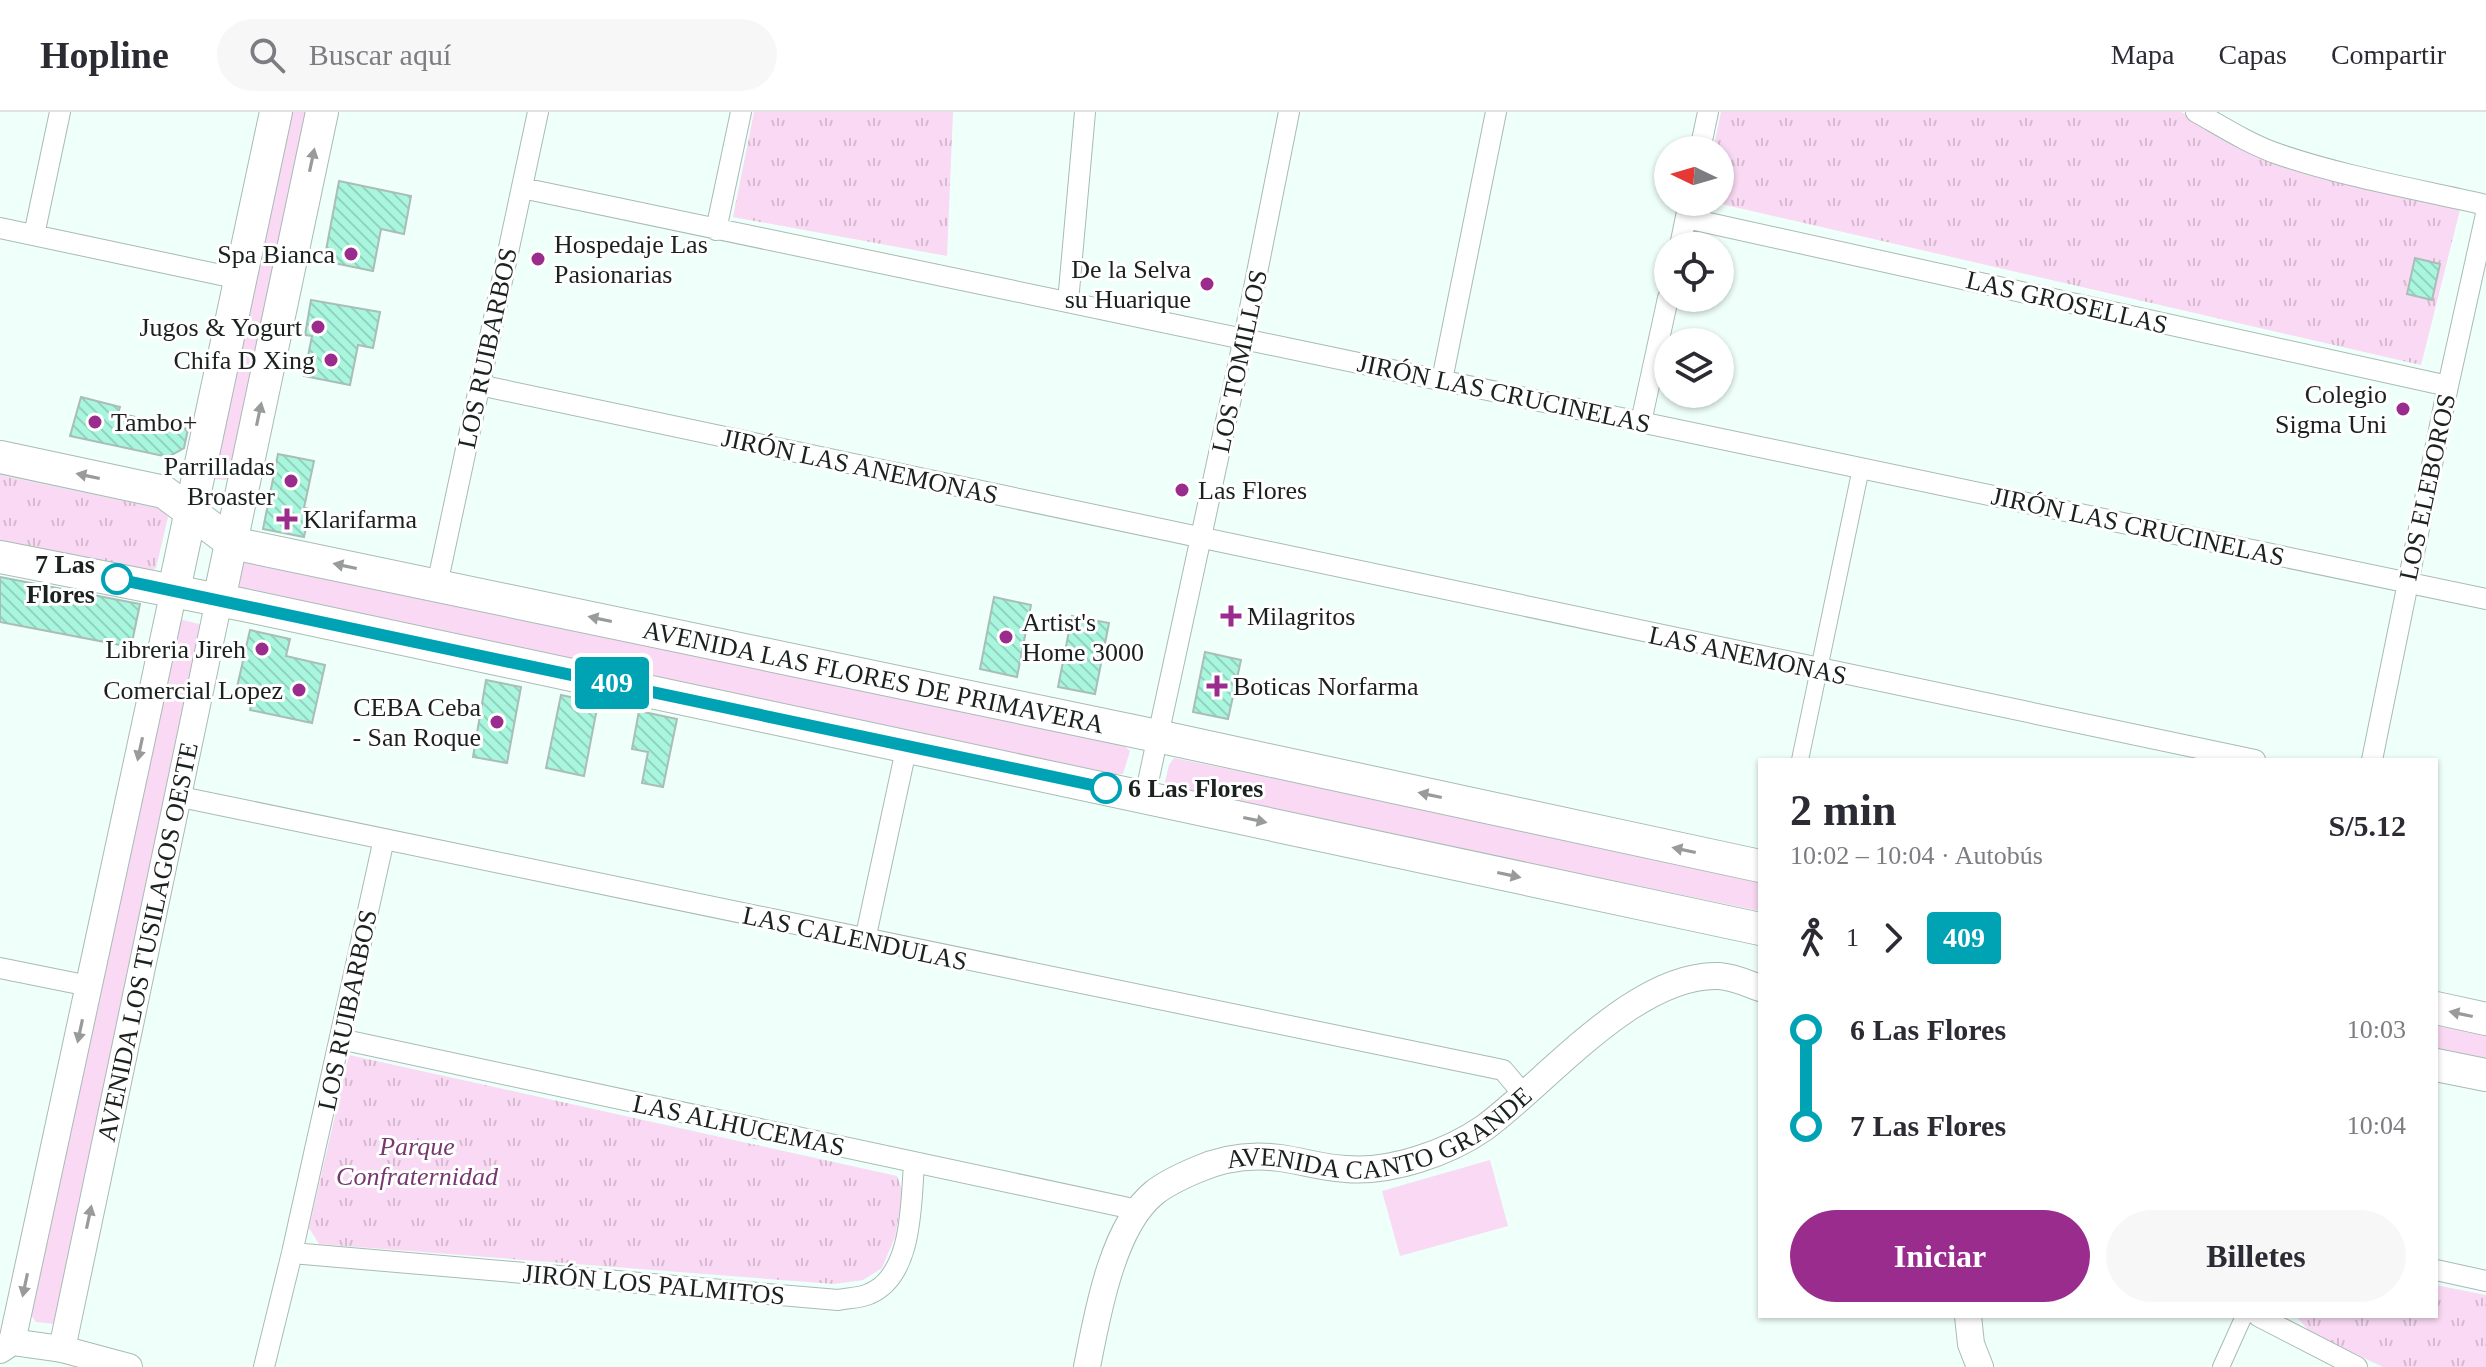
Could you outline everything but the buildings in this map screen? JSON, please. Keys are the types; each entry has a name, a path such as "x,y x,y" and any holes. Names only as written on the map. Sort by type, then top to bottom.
{"main road":[{"name":"AVENIDA LOS TUSILAGOS OESTE","path":"174,590 276,112"},
{"name":"AVENIDA LOS TUSILAGOS OESTE","path":"219,600 322,112"},
{"name":"AVENIDA LAS FLORES DE PRIMAVERA","path":"0,457 164,492 232,543 1157,736 1758,866"},
{"path":"0,557 174,590 1758,929"},
{"path":"2438,1008 2486,1019"},
{"path":"2438,1065 2486,1075"}],"street":[{"path":"34,235 60,112"},
{"name":"LOS RUIBARBOS","path":"437,585 538,112"},
{"path":"716,230 741,112"},
{"path":"1068,302 1085,112"},
{"name":"LOS TOMILLOS","path":"1145,796 1202,539 1289,112"},
{"path":"1442,380 1496,112"},
{"path":"1703,136 1708,112"},
{"path":"2196,112 2276,153 2327,169 2486,205"},
{"name":"JIRÓN LAS CRUCINELAS","path":"522,188 2486,599"},
{"name":"LOS ELEBOROS","path":"2372,758 2486,214"},
{"name":"LAS GROSELLAS","path":"1714,216 2448,386"},
{"path":"0,228 240,279"},
{"path":"1641,422 1665,312"},
{"name":"JIRÓN LAS ANEMONAS","path":"479,385 1241,547"},
{"path":"1800,758 1861,468"},
{"name":"LAS ANEMONAS","path":"1241,547 2245,758"},
{"name":"AVENIDA LOS TUSILAGOS OESTE","path":"6,1346 89,986 174,590"},
{"name":"AVENIDA LOS TUSILAGOS OESTE","path":"62,1349 219,600"},
{"path":"865,940 907,745"},
{"name":"LAS CALENDULAS","path":"176,796 1503,1070 1524,1095"},
{"name":"LOS RUIBARBOS","path":"264,1367 384,839"},
{"path":"0,968 89,986"},
{"name":"AVENIDA CANTO GRANDE","path":"1087,1367 1102,1293 1118,1249 1138,1210 1153,1193 1176,1178 1236,1157 1278,1158 1350,1170 1432,1156 1465,1141 1524,1095 1604,1025 1668,985 1698,977 1717,976 1736,978 1758,987"},
{"name":"LAS ALHUCEMAS","path":"340,1039 1138,1210"},
{"name":"JIRÓN LOS PALMITOS","path":"292,1253 838,1300 870,1294 897,1271 909,1227 914,1163"},
{"path":"2438,1270 2486,1281"},
{"path":"1968,1318 1971,1344 1980,1367"},
{"path":"2221,1367 2243,1318"},
{"path":"2264,1318 2287,1325 2357,1367"},
{"path":"6,1346 62,1349 129,1367"}],"green space":[{"path":"287,112 306,112 229,477 226,480 214,479"},
{"path":"754,112 953,112 947,256 733,217"},
{"path":"1721,112 2181,112 2213,130 2282,158 2352,181 2460,210 2421,365 1734,207 1734,136 1716,136"},
{"path":"0,475 162,509 168,517 156,568 150,572 0,540"},
{"path":"243,560 1122,744 1130,751 1123,774 1115,774 239,589"},
{"path":"179,619 207,626 56,1320 54,1324 36,1322 31,1315"},
{"path":"1174,758 1758,877 1758,911 1175,790 1168,788 1165,782"},
{"path":"2438,1017 2486,1027 2486,1060 2438,1049"},
{"name":"Parque Confraternidad","path":"349,1055 897,1176 903,1192 895,1237 882,1268 863,1280 834,1284 319,1244 309,1228"},
{"path":"1490,1160 1508,1226 1400,1256 1382,1191"},
{"path":"2438,1285 2486,1295 2486,1367 2383,1367 2311,1333 2298,1318 2438,1318"}],"bus line":[{"name":"409","path":"117,579 1106,788"}],"place":[{"name":"Spa Bianca","path":"351,254"},
{"name":"Hospedaje Las Pasionarias","path":"538,259"},
{"name":"De la Selva su Huarique","path":"1207,284"},
{"name":"Jugos & Yogurt","path":"318,327"},
{"name":"Chifa D Xing","path":"331,360"},
{"name":"Colegio Sigma Uni","path":"2403,409"},
{"name":"Tambo+","path":"95,422"},
{"name":"Parrilladas Broaster","path":"291,481"},
{"name":"Las Flores","path":"1182,490"},
{"name":"Klarifarma","path":"287,519"},
{"name":"7 Las Flores","path":"117,579"},
{"name":"Milagritos","path":"1231,616"},
{"name":"Artist's Home 3000","path":"1006,637"},
{"name":"Libreria Jireh","path":"262,649"},
{"name":"Boticas Norfarma","path":"1217,686"},
{"name":"Comercial Lopez","path":"299,690"},
{"name":"CEBA Ceba - San Roque","path":"497,722"},
{"name":"6 Las Flores","path":"1106,788"}]}
